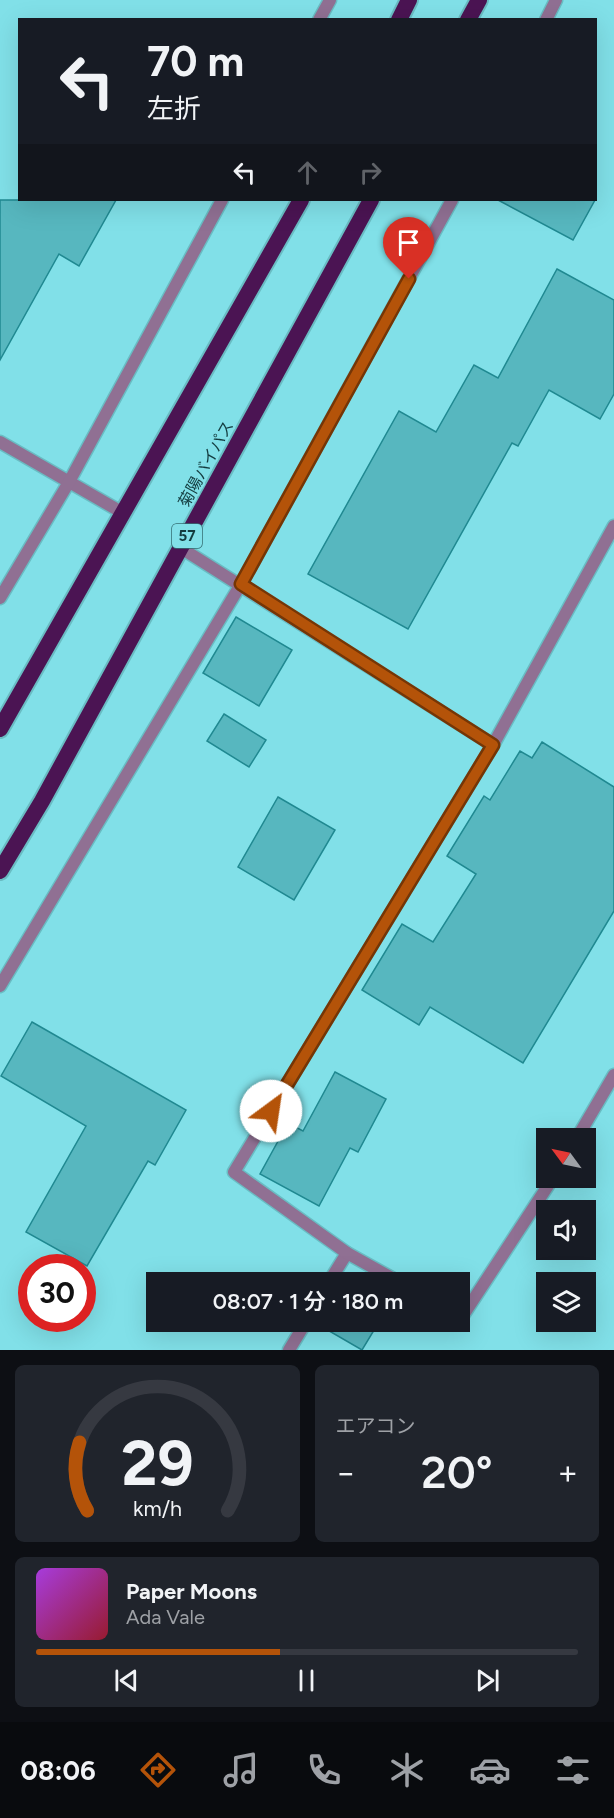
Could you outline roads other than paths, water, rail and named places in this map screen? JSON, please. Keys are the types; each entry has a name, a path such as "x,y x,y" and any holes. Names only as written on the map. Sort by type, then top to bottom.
{"highway":[{"path":"400,18 409,0"},
{"path":"469,18 479,0"},
{"path":"0,729 300,201"},
{"name":"菊陽バイパス","path":"0,871 42,801 370,201"}],"street":[{"path":"321,18 330,0"},
{"path":"547,18 556,0"},
{"path":"0,598 69,482 221,201"},
{"path":"0,986 241,584 451,201"},
{"path":"0,442 123,513"},
{"path":"381,1272 347,1253 234,1172 493,745 614,526"},
{"path":"181,548 493,745"},
{"path":"583,1128 614,1075"},
{"path":"470,1305 546,1188"},
{"path":"335,1272 347,1253"},
{"path":"289,1350 300,1332"}]}
